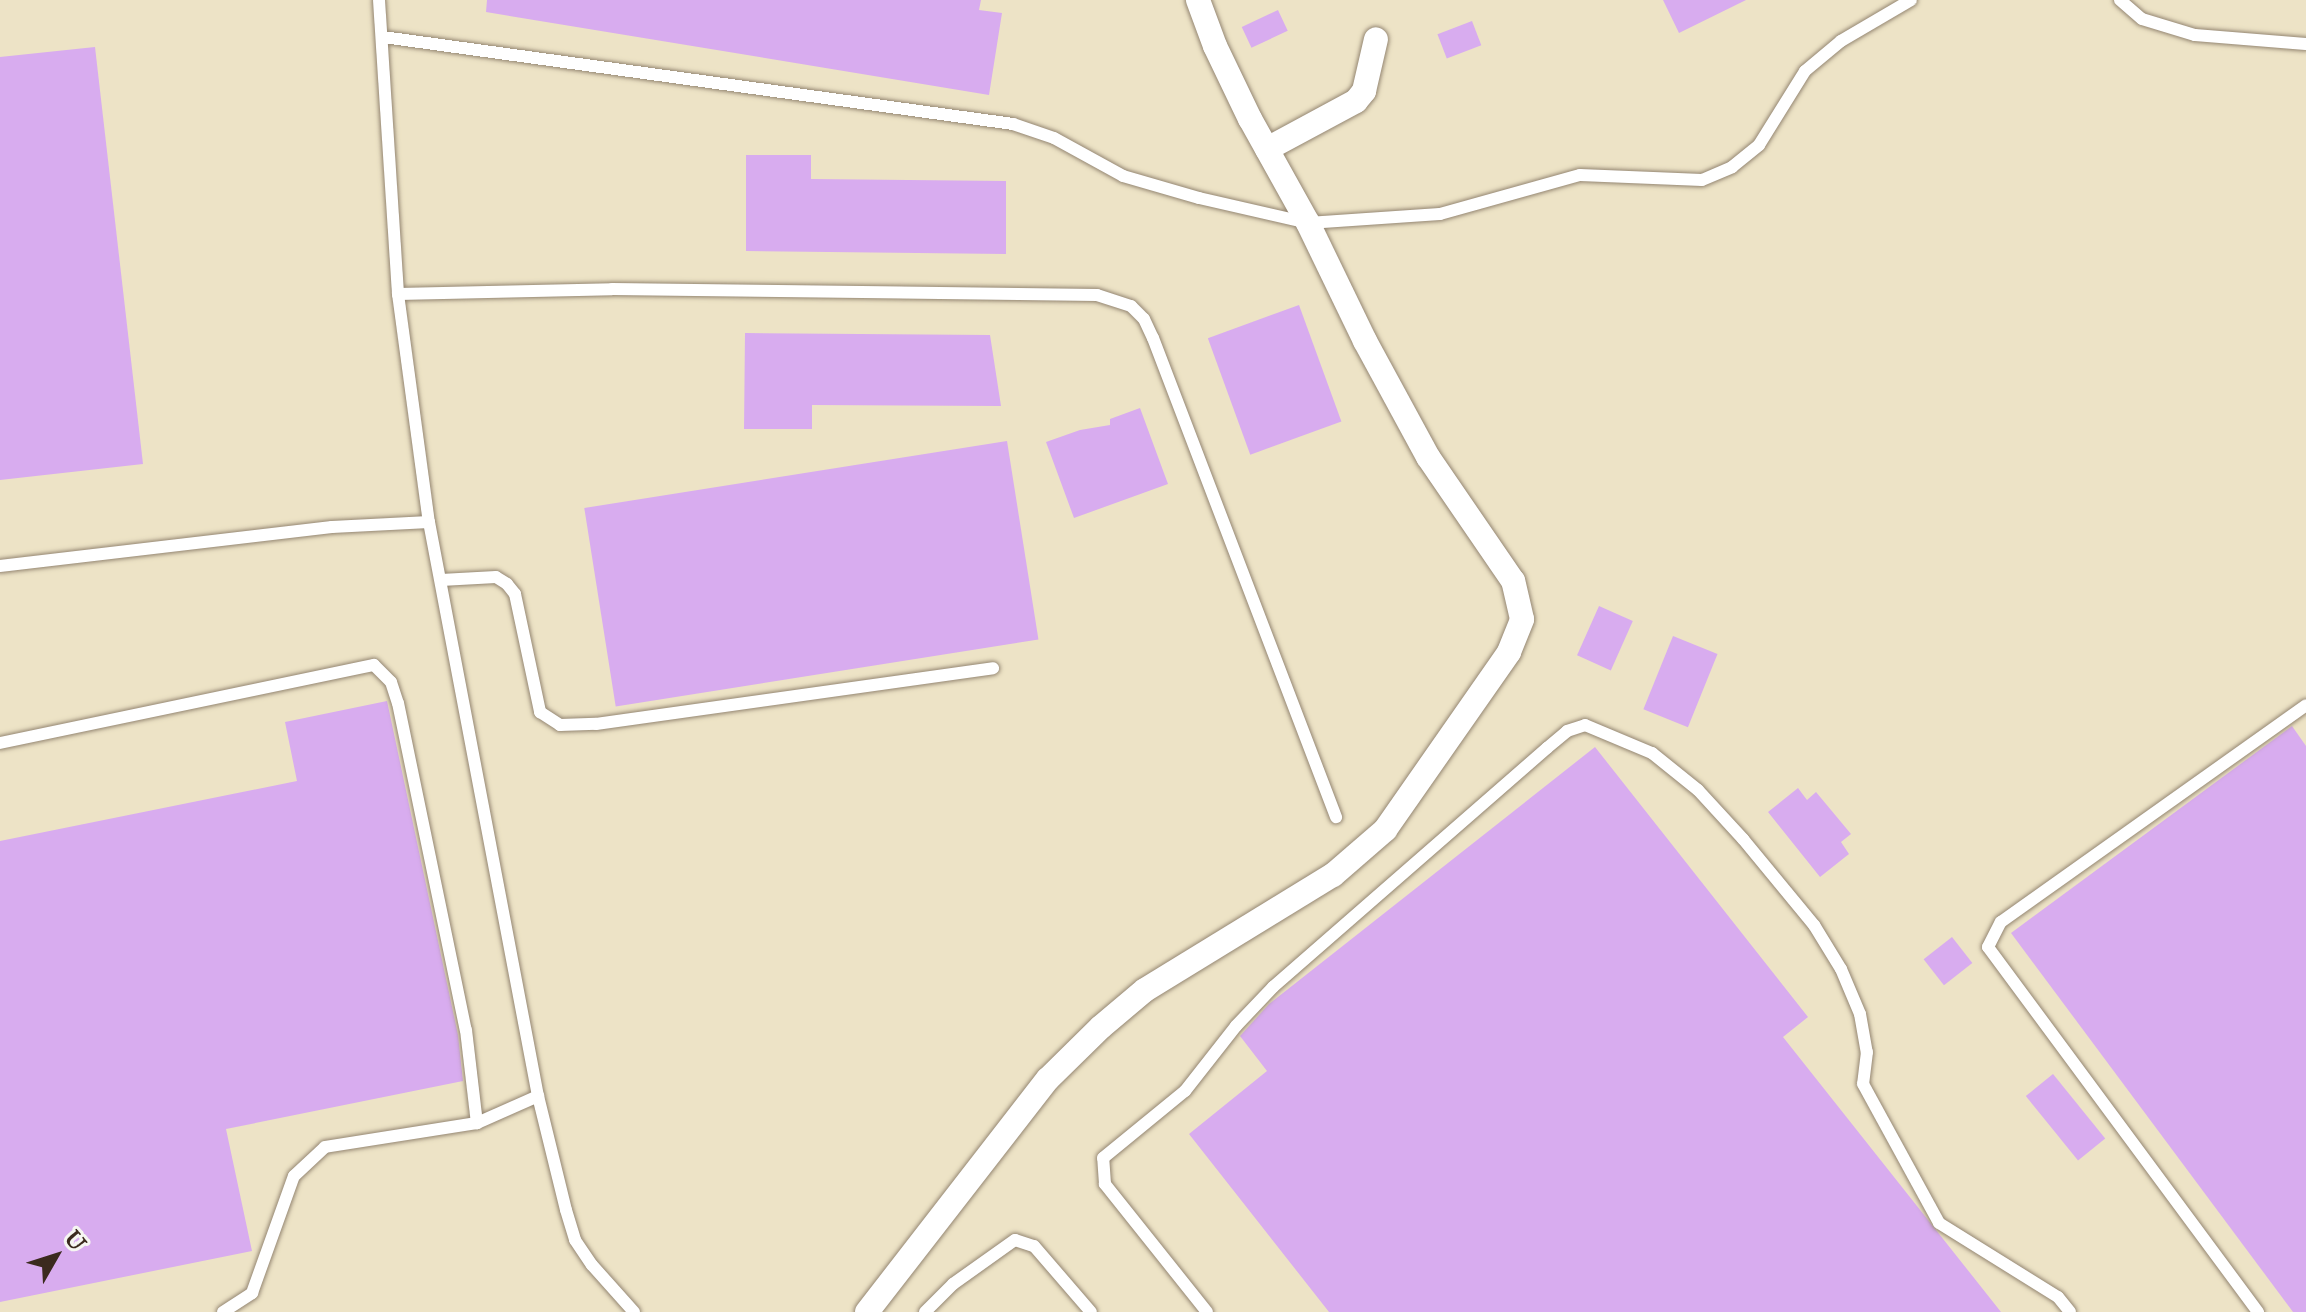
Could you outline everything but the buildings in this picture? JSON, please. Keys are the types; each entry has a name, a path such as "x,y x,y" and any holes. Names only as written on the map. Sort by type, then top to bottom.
{"street":[{"path":"867,1312 1028,1103 1101,1027 1145,990 1333,875 1385,830 1518,633 1522,619 1513,581 1428,457 1365,341 1308,223 1215,46 1198,0"},
{"path":"1267,149 1356,101 1364,91 1376,39"}],"lane":[{"path":"379,0 398,294 429,522 538,1096 575,1240 592,1265 634,1312"},
{"path":"383,37 1013,124 1054,138 1123,176 1199,198 1308,223 1440,214 1580,175 1702,180 1732,167 1759,145 1805,71 1841,41 1911,0"},
{"path":"2120,0 2142,19 2195,35 2306,44"},
{"path":"398,294 612,289 1097,295 1131,306 1144,319 1153,338 1336,817"},
{"path":"0,566 332,527 429,522"},
{"path":"441,580 496,577 507,584 515,594 540,712 560,725 596,724 993,668"},
{"path":"0,743 364,664 382,670 391,682 405,734 466,1030 477,1123"},
{"path":"2258,1312 1988,947 2001,922 2306,705"},
{"path":"1207,1312 1105,1184 1103,1158 1185,1091 1236,1026 1273,987 1567,731 1585,725 1652,753 1698,790 1743,839 1814,925 1841,969 1860,1014 1867,1052 1863,1084 1939,1223 2058,1297 2070,1312"},
{"path":"223,1312 252,1293 294,1176 325,1147 477,1123 538,1096"},
{"path":"925,1312 953,1284 1015,1240 1034,1246 1091,1312"}]}
